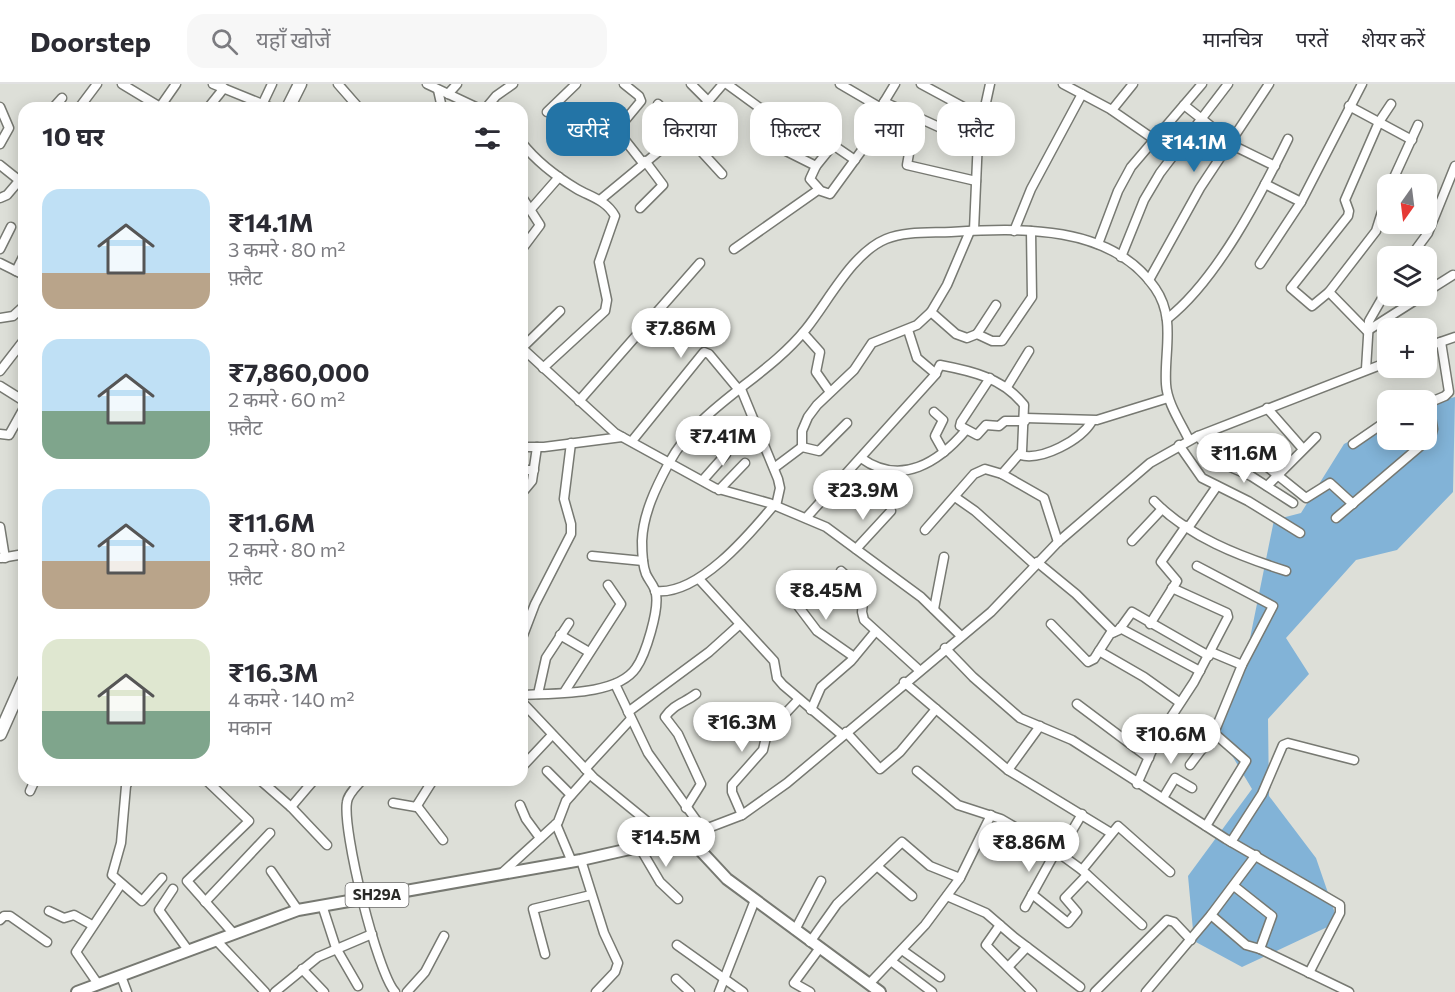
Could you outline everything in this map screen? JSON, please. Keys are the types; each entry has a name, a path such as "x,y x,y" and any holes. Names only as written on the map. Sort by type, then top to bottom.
{"highway":[{"path":"291,102 300,84"},
{"path":"0,734 18,702"}],"main road":[{"name":"SH29A","path":"77,992 298,910 577,861 687,836"},
{"path":"687,836 710,862 755,900 875,989"}],"street":[{"path":"84,102 97,84"},
{"path":"122,84 134,87 154,102"},
{"path":"164,102 176,84"},
{"path":"213,84 260,102"},
{"path":"263,102 272,84"},
{"path":"338,84 354,102"},
{"path":"427,84 465,102"},
{"path":"448,94 457,84"},
{"path":"491,102 513,84"},
{"path":"557,102 576,84"},
{"path":"624,84 639,96 641,101 617,130 663,185 640,207"},
{"path":"691,84 708,101 723,84"},
{"path":"727,84 752,102"},
{"path":"840,84 876,102"},
{"path":"884,102 895,84"},
{"path":"921,84 954,102"},
{"path":"986,102 990,84"},
{"path":"1063,84 1112,110 1155,140"},
{"path":"1112,110 1133,84"},
{"path":"1098,244 1124,179 1202,84"},
{"path":"1121,256 1151,188 1228,84"},
{"path":"1149,280 1195,197 1269,84"},
{"path":"1260,264 1300,202 1362,84"},
{"path":"213,102 224,88"},
{"path":"438,90 441,102"},
{"path":"1014,231 1031,189 1082,94"},
{"path":"58,102 62,98"},
{"path":"1377,228 1329,292 1312,306 1292,288 1347,216 1349,211 1344,200 1378,122 1391,104"},
{"path":"1184,105 1231,143 1275,166"},
{"path":"1349,106 1412,140"},
{"path":"0,107 9,128 0,144"},
{"path":"1396,174 1418,125"},
{"path":"1167,320 1182,307 1208,277 1265,184 1288,139"},
{"path":"528,150 559,177 600,200 613,212 615,218 599,262 607,300 606,310 543,368"},
{"path":"842,151 855,160"},
{"path":"600,200 651,156"},
{"path":"707,156 722,174"},
{"path":"796,156 816,166"},
{"path":"824,156 810,179 819,189 830,194 858,156"},
{"path":"909,156 907,165 976,181"},
{"path":"802,447 802,431 808,417 830,392 850,375 875,341 908,330 931,312 972,231 977,156"},
{"path":"0,165 18,175"},
{"path":"1418,246 1434,220 1455,166"},
{"path":"531,209 559,177"},
{"path":"0,198 6,196 18,183"},
{"path":"1265,184 1300,202"},
{"path":"734,249 819,189"},
{"path":"528,205 540,225 528,241"},
{"path":"0,249 11,227"},
{"path":"977,334 992,341 1002,341 1028,306 1033,291 1030,231"},
{"path":"528,695 565,692 615,684 629,677 644,654 650,633 655,591 646,575 643,561 642,542 647,512 670,461 702,420 759,376 803,333 849,272 879,243 911,234 1030,231 1072,236 1098,244 1121,256 1149,280 1162,298 1167,320 1166,385 1168,398 1194,438 1219,462 1267,486 1293,503"},
{"path":"0,263 18,272"},
{"path":"579,401 700,263"},
{"path":"1437,285 1453,275"},
{"path":"1329,292 1367,331"},
{"path":"1366,369 1367,331 1377,304"},
{"path":"931,312 959,337 970,338 977,334 996,305"},
{"path":"1367,331 1406,306"},
{"path":"528,342 560,311"},
{"path":"1,319 18,312"},
{"path":"908,330 916,358 936,374"},
{"path":"803,333 820,352 816,372 830,392"},
{"path":"1437,344 1455,337"},
{"path":"1437,399 1449,392 1442,342"},
{"path":"0,371 18,348"},
{"path":"1007,387 1029,351"},
{"path":"632,441 704,352 709,354 740,389 774,468 780,488 775,505 752,531 699,579 671,591 655,591"},
{"path":"528,354 605,425 622,437 670,461 719,490 775,505 835,532 934,609 960,635"},
{"path":"806,518 936,374 940,364 990,378 1007,387 1024,405 1025,419 1020,455 1002,474"},
{"path":"687,836 742,815 787,783 960,635 991,612 1058,542 1126,481 1179,445 1194,438 1377,366"},
{"path":"990,378 960,423 960,426 977,435 986,425 999,426 1005,421 1025,419 1092,421 1168,398"},
{"path":"0,386 18,397"},
{"path":"1267,408 1304,449"},
{"path":"934,412 943,420 935,436 945,452"},
{"path":"0,434 9,435 18,419"},
{"path":"1020,455 1033,458 1047,454 1084,431 1092,421"},
{"path":"802,447 819,451 847,423"},
{"path":"1353,444 1377,428"},
{"path":"861,458 879,467 912,470 925,466 945,452 966,430"},
{"path":"528,447 622,437"},
{"path":"1267,486 1276,474 1316,437"},
{"path":"528,623 540,594 571,534 572,524 564,499 572,443"},
{"path":"1179,445 1198,475 1248,501 1300,533"},
{"path":"528,486 532,481 537,447"},
{"path":"774,468 802,447"},
{"path":"1336,519 1416,450"},
{"path":"703,480 726,454"},
{"path":"719,490 745,463"},
{"path":"1265,465 1306,498 1330,483 1353,504"},
{"path":"925,530 977,471 985,469 1002,474 1044,498 1058,542"},
{"path":"528,470 534,470"},
{"path":"1150,624 1177,579 1161,565 1161,562 1217,486"},
{"path":"955,497 975,511 1117,630 1200,670"},
{"path":"1154,501 1187,527 1243,556 1286,571"},
{"path":"1132,541 1162,509"},
{"path":"856,549 891,511"},
{"path":"0,526 2,558 18,555"},
{"path":"592,556 643,561"},
{"path":"934,609 944,557"},
{"path":"1190,765 1214,733 1242,665 1264,627 1273,605 1197,566"},
{"path":"841,571 864,592 862,616 875,632 919,670"},
{"path":"699,579 774,661 777,678 798,700 844,733 880,769 900,752 936,709"},
{"path":"565,692 621,604 608,585"},
{"path":"1137,784 1163,728 1210,654 1228,615 1172,588"},
{"path":"789,594 817,631 854,657"},
{"path":"1051,624 1087,661 1092,661 1132,612 1150,624 1210,654 1242,665"},
{"path":"538,694 546,658 569,623"},
{"path":"502,873 556,824 587,771 629,715 709,652 739,625"},
{"path":"811,710 820,688 854,657 875,632"},
{"path":"560,635 589,652"},
{"path":"945,648 1016,715 1072,740 1137,784 1341,908 1309,973"},
{"path":"1098,651 1137,672 1179,702"},
{"path":"904,682 1008,770 1048,797 1082,814 1111,833"},
{"path":"615,684 648,753 704,831"},
{"path":"686,808 701,784 678,734 665,717 677,703 687,701 696,694"},
{"path":"742,815 731,787 763,750 766,737 798,700"},
{"path":"1077,704 1149,758"},
{"path":"528,709 587,771 670,840"},
{"path":"735,710 766,737"},
{"path":"1008,770 1040,726"},
{"path":"1163,728 1202,749"},
{"path":"1206,826 1246,760 1214,733"},
{"path":"528,761 552,735"},
{"path":"1226,839 1262,794 1283,745 1288,743 1354,760"},
{"path":"547,771 571,795"},
{"path":"917,771 958,805 991,815 1058,852 1084,872 1142,925"},
{"path":"1163,798 1175,778 1192,788"},
{"path":"30,791 32,786"},
{"path":"126,786 121,843 112,874 142,901 162,878"},
{"path":"213,786 249,819 187,879 233,933"},
{"path":"268,786 327,845"},
{"path":"291,807 309,786"},
{"path":"357,786 348,798 346,818 351,851 384,976 395,992"},
{"path":"417,806 429,786"},
{"path":"393,803 417,806 443,840"},
{"path":"520,805 526,819 540,838"},
{"path":"1025,907 1082,814"},
{"path":"875,989 891,961 960,878 991,815"},
{"path":"556,824 577,861 609,946 618,963 615,972 596,992"},
{"path":"1032,894 1068,922 1077,912 1065,898 1116,827 1120,827 1170,872"},
{"path":"205,902 270,833"},
{"path":"810,942 837,904 903,842 930,866 960,878"},
{"path":"640,848 660,882 678,899"},
{"path":"1146,992 1191,940 1256,855"},
{"path":"878,867 912,896"},
{"path":"271,871 298,910"},
{"path":"795,930 821,881"},
{"path":"98,984 76,955 92,925 104,913 121,884"},
{"path":"1234,886 1272,916 1260,949"},
{"path":"173,889 159,910 188,950"},
{"path":"545,954 532,910 591,895"},
{"path":"947,896 982,909 1026,947 1080,987"},
{"path":"719,992 755,900"},
{"path":"322,905 336,948 358,986"},
{"path":"49,911 64,918 74,915 92,925"},
{"path":"1211,915 1246,945 1260,949 1348,992"},
{"path":"0,919 10,916 47,942"},
{"path":"1095,992 1167,920 1174,922 1191,940"},
{"path":"1000,925 986,944 1032,992"},
{"path":"275,992 318,957 372,934"},
{"path":"407,992 425,972 444,936"},
{"path":"216,940 265,992"},
{"path":"677,945 743,992"},
{"path":"1009,966 1026,947"},
{"path":"810,992 795,982 819,949"},
{"path":"902,950 940,977"},
{"path":"891,961 932,992"},
{"path":"302,969 323,992"},
{"path":"121,976 127,992"},
{"path":"676,979 690,992"}],"water":[{"path":"1455,397 1453,492 1397,550 1356,560 1286,638 1309,674 1268,719 1269,796 1316,858 1338,922 1242,967 1194,941 1188,876 1252,789 1215,727 1246,658 1274,520 1301,513 1344,444 1377,427 1377,450 1437,450 1437,402"}]}
